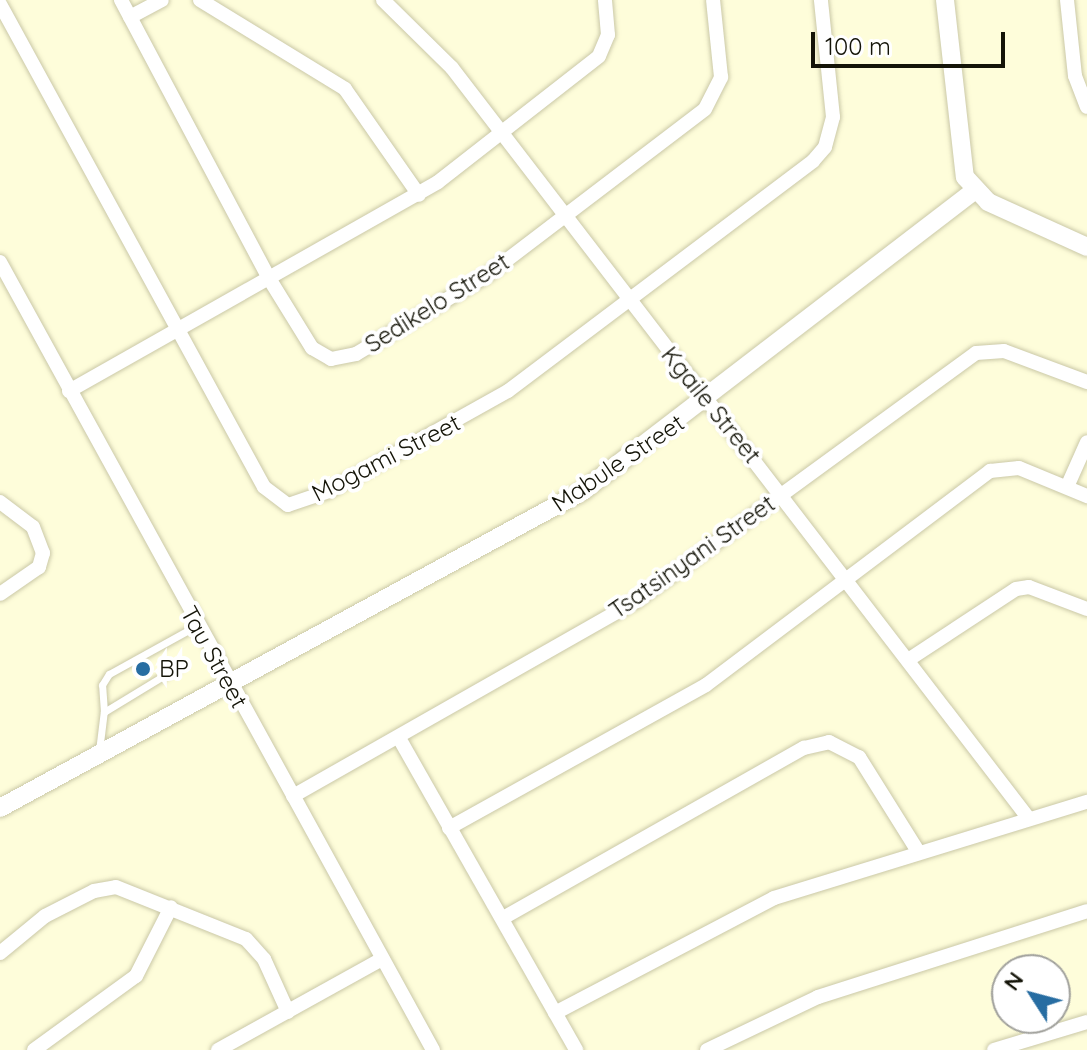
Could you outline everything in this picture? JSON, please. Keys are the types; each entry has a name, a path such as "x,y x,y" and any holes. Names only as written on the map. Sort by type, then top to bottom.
{"street":[{"name":"Sedikelo Street","path":"121,0 270,280 312,348 341,359 425,316 566,218 712,100 721,77 713,0"},
{"path":"130,17 162,0"},
{"path":"200,0 345,89 419,195"},
{"name":"Kgaile Street","path":"383,0 424,34 503,134 630,303 782,493 1029,819"},
{"path":"69,391 419,195 503,134 599,56 608,35 605,0"},
{"name":"Mogami Street","path":"0,4 264,487 288,505 329,491 465,417 630,303 825,147 833,93 821,0"},
{"path":"945,0 962,157 974,191 1008,214 1087,247"},
{"path":"1067,0 1075,76 1087,107"},
{"name":"Mabule Street","path":"0,808 583,491 707,400 974,191"},
{"name":"Tau Street","path":"0,262 196,626 433,1050"},
{"name":"Tsatsinyani Street","path":"293,796 636,601 976,353 1004,351 1087,382"},
{"path":"1067,487 1087,442"},
{"path":"449,828 706,685 990,471 1019,468 1087,496"},
{"path":"0,502 33,527 43,553 39,567 0,594"},
{"path":"908,660 1016,589 1029,587 1087,609"},
{"path":"399,738 576,1050"},
{"path":"503,918 804,748 829,742 859,757 919,853"},
{"path":"555,1013 748,909 1087,802"},
{"path":"0,953 45,916 104,888 171,907 257,948 288,1012"},
{"path":"34,1050 136,976 171,907"},
{"path":"707,1050 807,1001 1087,911"},
{"path":"218,1050 382,959"},
{"path":"994,1050 1087,1022"}],"lane":[{"path":"99,753 104,712 102,685 109,674 196,626"},
{"path":"104,712 178,667"}],"place":[{"name":"BP","path":"143,669"}]}
